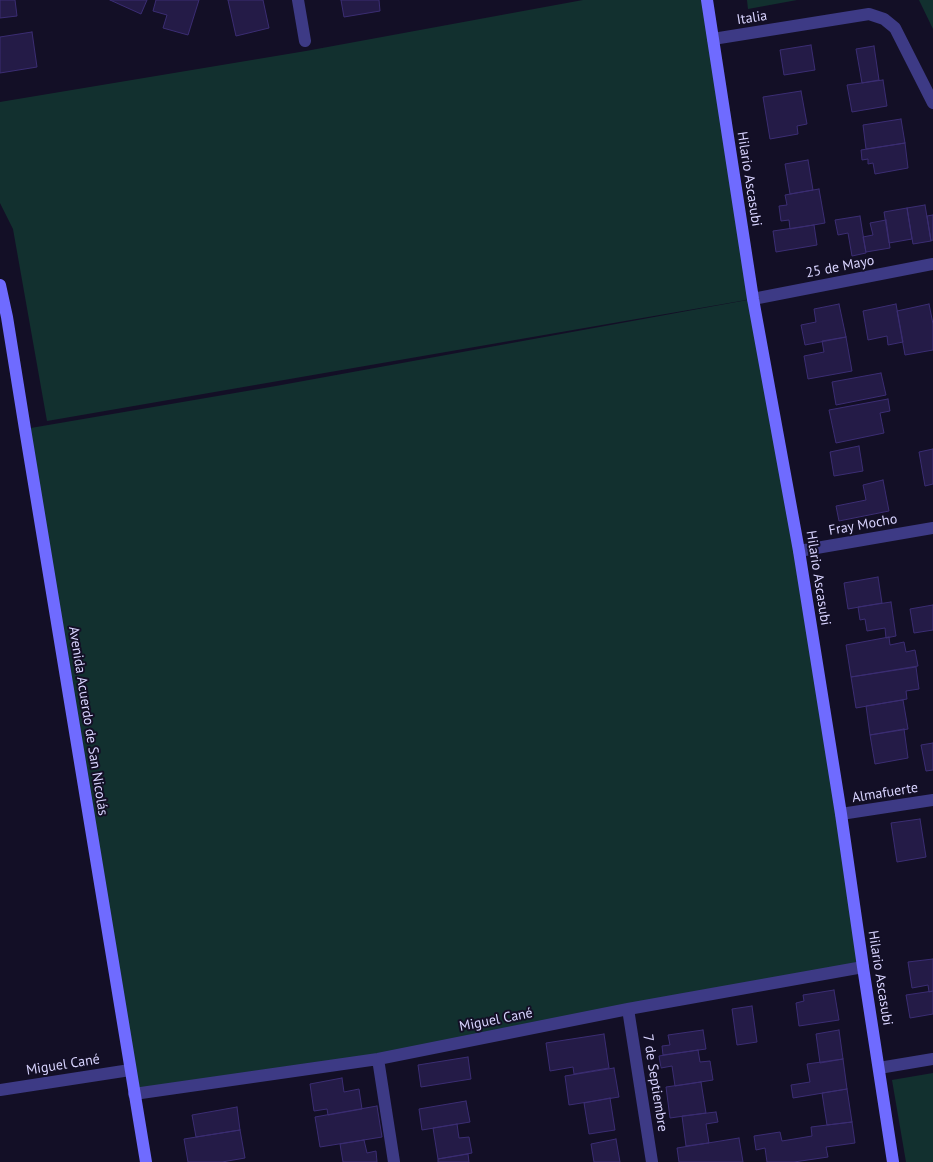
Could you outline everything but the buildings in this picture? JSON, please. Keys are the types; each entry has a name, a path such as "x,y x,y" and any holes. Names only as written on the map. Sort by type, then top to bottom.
{"street":[{"path":"298,0 305,41"},
{"name":"Hilario Ascasubi","path":"707,0 753,300 799,551 841,814 893,1162"},
{"name":"Italia","path":"713,39 869,14 884,19 895,28 933,103"},
{"name":"25 de Mayo","path":"753,300 933,264"},
{"name":"Avenida Acuerdo de San Nicolás","path":"0,285 7,317 146,1162"},
{"name":"Fray Mocho","path":"799,551 933,528"},
{"name":"Almafuerte","path":"841,814 933,800"},
{"name":"Miguel Cané","path":"134,1094 378,1059 628,1009 863,967"},
{"name":"7 de Septiembre","path":"628,1009 652,1162"},
{"path":"378,1059 394,1162"},
{"path":"879,1068 933,1060"},
{"name":"Miguel Cané","path":"0,1090 130,1070"}],"green space":[{"path":"583,0 704,0 752,299 47,421 13,229 0,203 0,102 306,51"},
{"path":"747,0 797,0 748,9"},
{"path":"919,0 933,0 933,29"},
{"path":"753,299 863,967 378,1059 134,1094 25,429 276,386"},
{"path":"933,1073 933,1162 906,1162 892,1080"}]}
